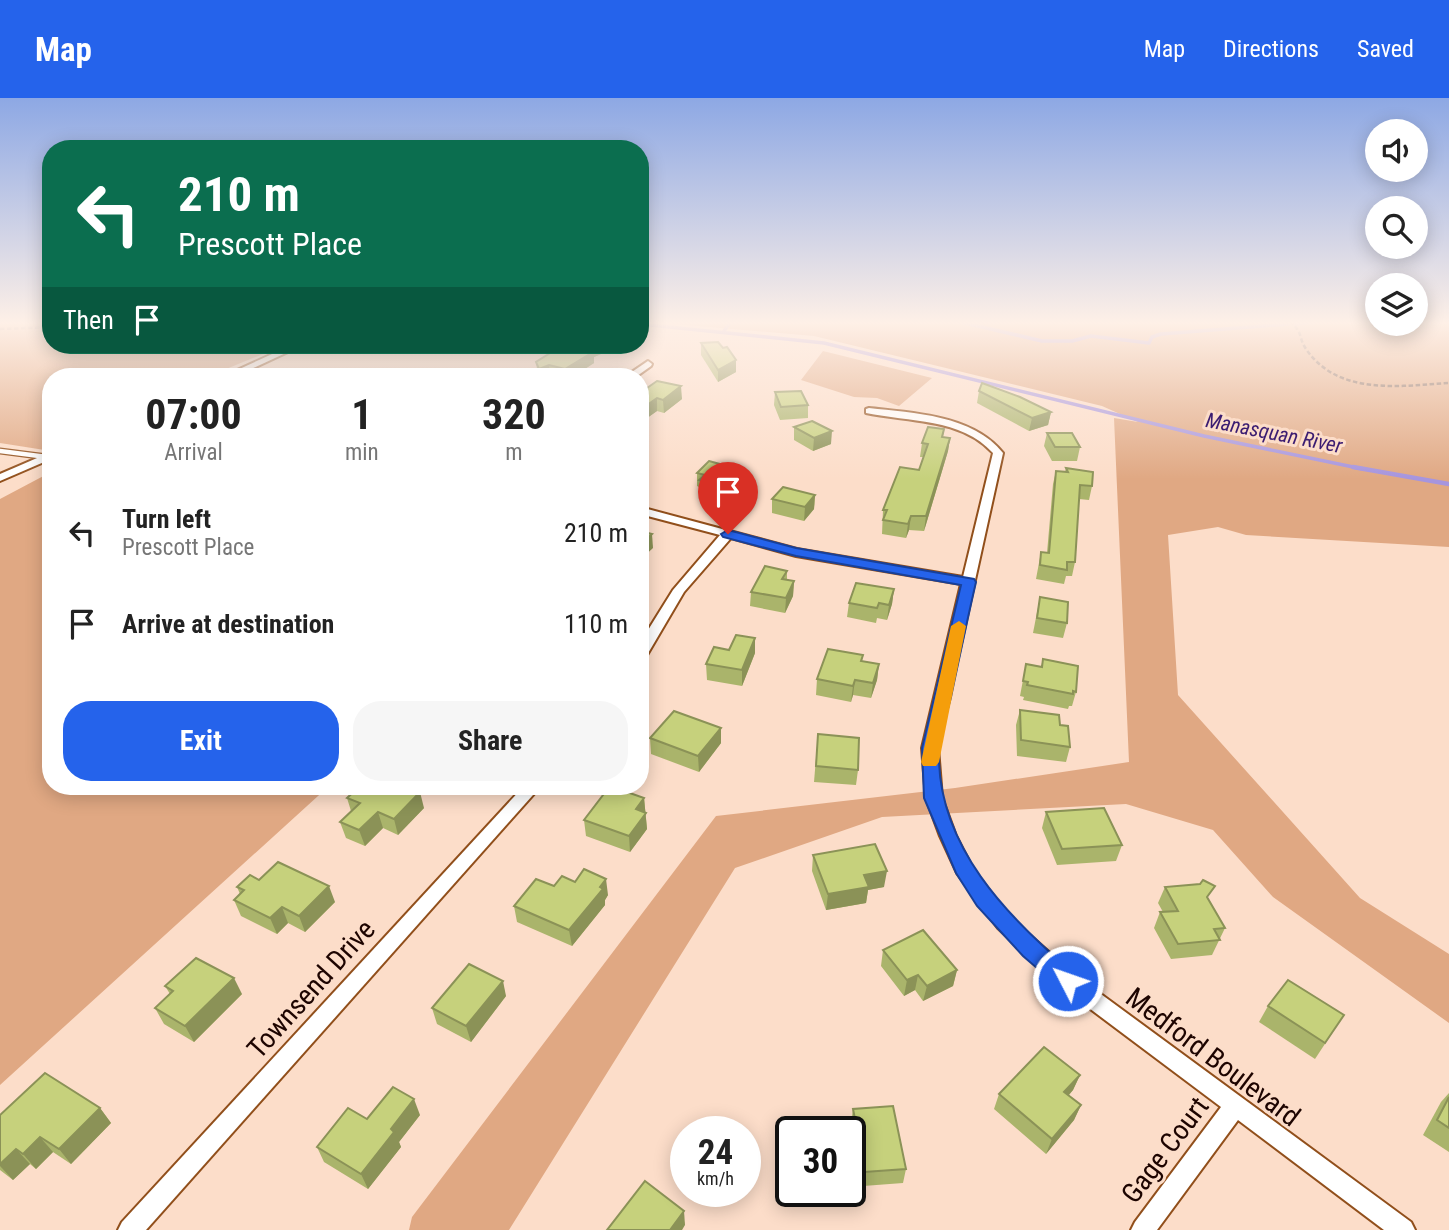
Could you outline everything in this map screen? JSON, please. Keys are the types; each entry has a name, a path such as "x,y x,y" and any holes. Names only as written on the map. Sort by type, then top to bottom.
{"street":[{"name":"Medford Boulevard","path":"869,411 911,416 969,431 988,441 998,453 933,737 930,764 934,798 966,873 991,908 1031,949 1068,981 1403,1230"},
{"path":"0,478 42,459"},
{"path":"649,512 796,552 969,582"},
{"path":"649,640 679,590 728,534"},
{"name":"Townsend Drive","path":"130,1230 525,795"},
{"name":"Gage Court","path":"1143,1230 1235,1106"}],"lane":[{"path":"0,451 42,455"}],"path":[{"path":"1336,374 1350,381 1382,387 1449,383"}],"shaded area":[{"path":"0,374 42,374 42,450 0,443"},
{"path":"806,374 915,374 932,378 899,406 877,398 854,397 801,380"},
{"path":"970,374 1449,374 1449,547 1246,535 1218,527 1168,535 1178,695 1360,898 1449,954 1449,1023 1273,897 1213,830 1126,804 882,817 735,868 509,1230 409,1230 412,1217 716,816 955,788 1129,762 1114,418 1138,422 1102,406"},
{"path":"42,477 42,795 319,795 0,1085 0,499"}],"building":[{"path":"657,381 681,386 663,400 657,398 649,404 649,387"},
{"path":"982,383 1051,412 1032,418 979,391"},
{"path":"801,391 808,405 781,407 775,392"},
{"path":"812,421 832,431 814,438 794,427"},
{"path":"928,427 944,429 942,437 950,438 926,516 911,516 908,524 883,520 887,510 883,510 900,467 919,470 928,444 922,443"},
{"path":"1047,433 1072,433 1080,447 1055,447"},
{"path":"709,461 738,469 720,486 699,480 705,475 697,473"},
{"path":"1066,468 1093,472 1092,486 1080,485 1075,562 1067,562 1067,570 1040,565 1041,552 1049,553 1056,471 1068,472"},
{"path":"783,487 815,495 805,507 772,499"},
{"path":"765,566 787,571 782,579 794,581 786,598 751,592"},
{"path":"856,583 894,589 889,605 879,603 877,608 849,603"},
{"path":"1040,597 1068,602 1067,623 1037,618"},
{"path":"736,635 755,638 742,670 706,664 714,647 729,650"},
{"path":"828,649 863,655 861,661 879,664 873,683 855,680 853,686 817,679"},
{"path":"1043,659 1078,666 1076,692 1073,691 1073,694 1027,685 1028,682 1023,681 1026,664 1042,667"},
{"path":"1020,710 1059,715 1060,725 1068,726 1070,747 1021,740"},
{"path":"674,711 721,728 698,756 650,738"},
{"path":"818,734 859,738 858,770 816,766"},
{"path":"350,795 417,795 394,819 378,812 359,830 340,822 360,803 347,798"},
{"path":"603,795 636,795 644,798 636,809 646,813 629,836 584,820"},
{"path":"1104,808 1122,845 1062,849 1046,812"},
{"path":"875,844 887,871 864,875 869,887 828,894 813,855"},
{"path":"278,862 329,886 299,916 282,907 270,918 234,900 244,890 237,887 250,875 259,880"},
{"path":"584,869 606,879 600,887 603,889 569,930 514,906 536,879 554,886 562,876 575,882"},
{"path":"1203,880 1215,886 1207,897 1225,928 1214,929 1220,940 1178,944 1160,912 1178,911 1165,887 1200,884"},
{"path":"923,930 957,970 927,986 918,975 907,980 883,950"},
{"path":"196,958 234,978 185,1026 155,1008 173,991 165,986"},
{"path":"469,964 503,981 466,1026 432,1008"},
{"path":"1288,980 1344,1015 1325,1043 1268,1006"},
{"path":"1044,1047 1080,1075 1064,1092 1081,1105 1052,1139 999,1094"},
{"path":"45,1073 100,1108 59,1149 40,1137 23,1154 16,1149 0,1164 0,1115"},
{"path":"393,1087 414,1099 391,1129 394,1132 361,1174 317,1147 348,1108 367,1119"},
{"path":"1449,1097 1449,1128 1437,1120"},
{"path":"893,1106 906,1169 866,1172 866,1116 854,1116 853,1109"},
{"path":"645,1181 670,1200 670,1207 679,1207 684,1211 670,1230 607,1230"}],"waterway":[{"name":"Manasquan River","path":"950,374 1204,436 1355,467"},
{"name":"Manasquan River","path":"1355,467 1449,484"},
{"name":"Manasquan River","path":"1355,467 1363,469"}],"slow traffic":[{"path":"930,762 930,748 959,626"}],"route":[{"path":"728,534 796,552 969,582 930,748 930,781 934,798 966,873 985,900 1004,923 1068,981"}]}
